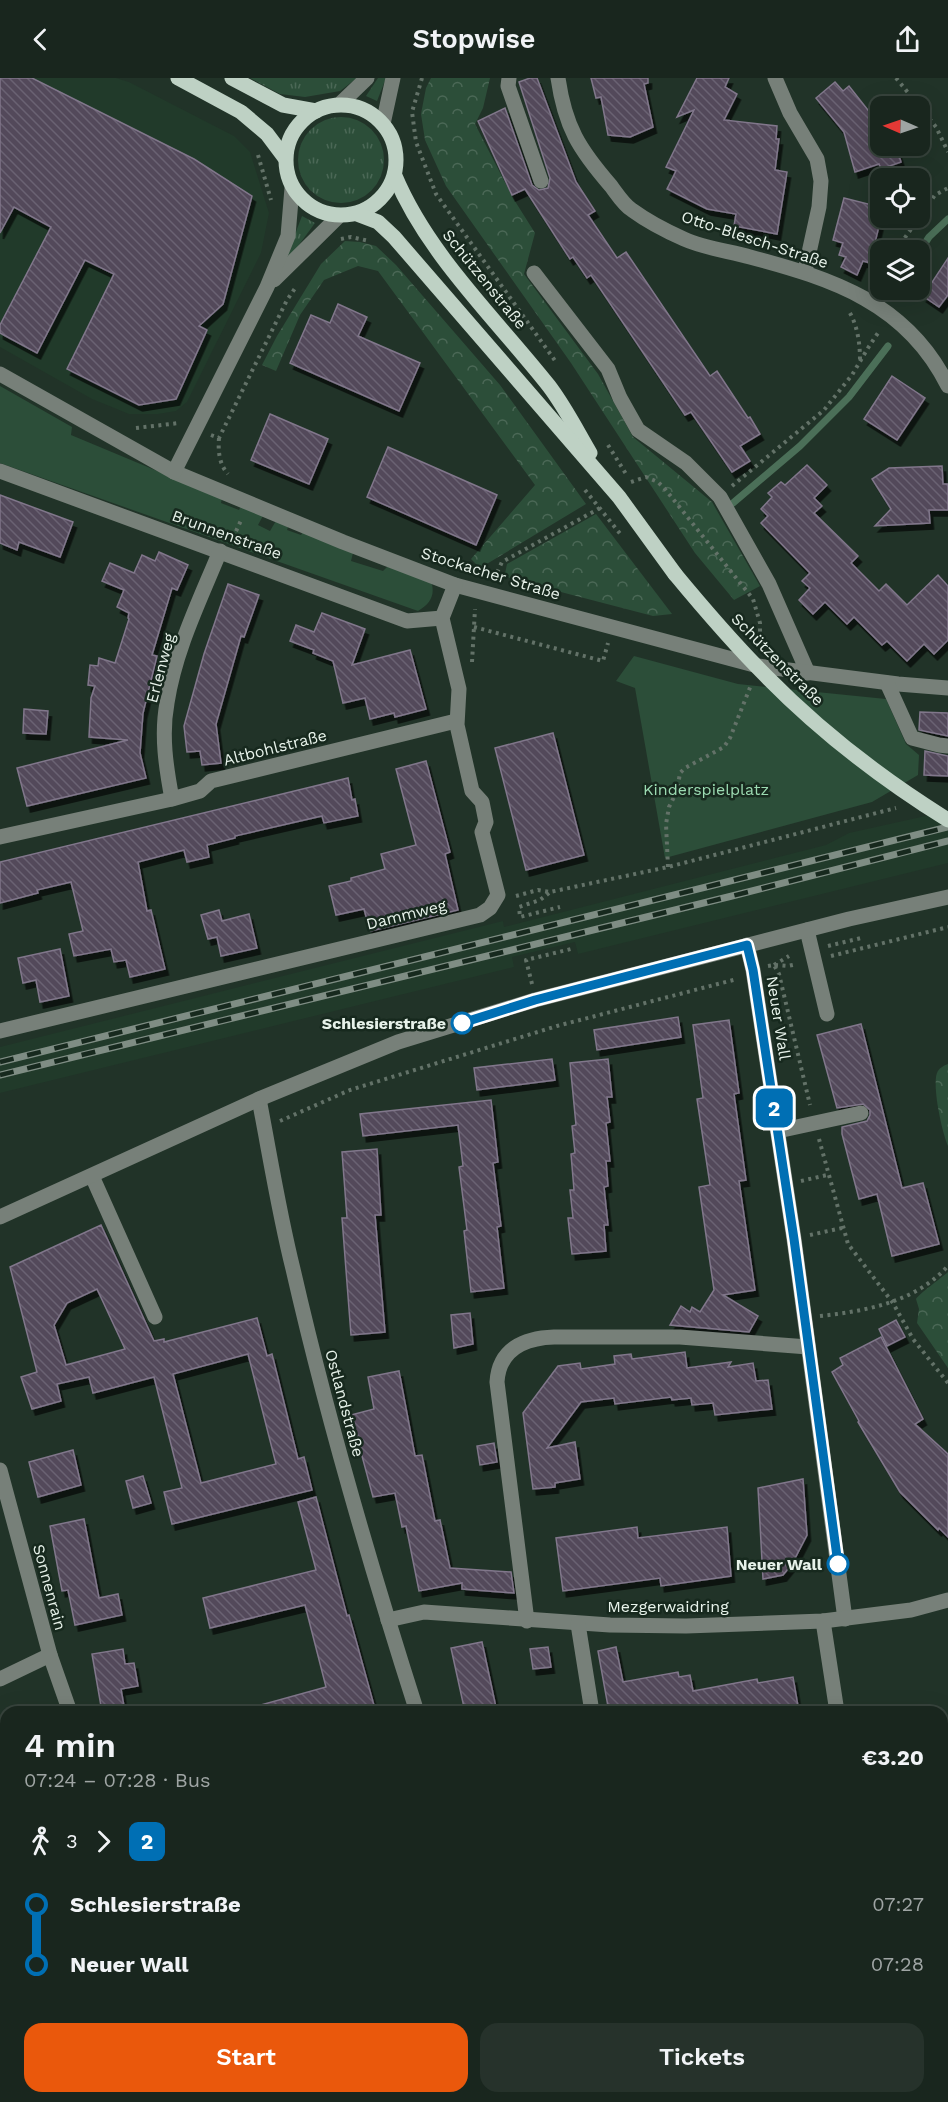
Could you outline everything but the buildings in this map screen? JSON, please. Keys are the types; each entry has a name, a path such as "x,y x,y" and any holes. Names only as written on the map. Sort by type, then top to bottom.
{"main road":[{"path":"178,78 241,112 267,134 285,158"},
{"path":"232,78 283,105 316,111"},
{"path":"340,104 356,106 371,113 383,124 393,139 397,157 395,176 387,192 374,205 357,214 339,216 321,212 304,203 292,188 285,158 288,144 294,130 316,111 340,104"},
{"name":"Schützenstraße","path":"395,176 413,216 443,257 551,389 614,491"},
{"name":"Schützenstraße","path":"357,214 378,222 394,237 614,491 675,574 736,645 796,706 865,763 948,820"}],"street":[{"path":"340,104 367,78"},
{"path":"383,124 393,78"},
{"path":"509,78 508,86 541,181"},
{"name":"Otto-Blesch-Straße","path":"558,78 561,100 569,126 588,159 630,209 685,239 805,271 867,298 891,315 944,366 948,387"},
{"path":"775,78 790,113 817,159 821,181 819,207 805,271"},
{"path":"174,472 267,287 288,236 292,188"},
{"path":"267,287 339,216"},
{"path":"534,273 608,369 620,398 638,430 686,463 720,496 769,584 808,673 948,688"},
{"name":"Stockacher Straße","path":"0,374 174,472 455,585 758,666 808,673"},
{"name":"Brunnenstraße","path":"0,471 407,621 442,618"},
{"name":"Erlenweg","path":"172,799 165,762 166,704 176,663 224,552"},
{"path":"455,585 442,618 459,688 456,721 472,790 482,802 486,822 482,832 498,895"},
{"path":"887,683 912,738 948,746"},
{"name":"Altbohlstraße","path":"0,837 172,799 200,791 211,781 456,721"},
{"name":"Dammweg","path":"0,1031 480,915 490,908 498,895"},
{"path":"0,1217 259,1099 398,1042 535,1000 807,930 948,897"},
{"path":"807,930 828,1014"},
{"name":"Neuer Wall","path":"747,945 753,970 794,1239 845,1618"},
{"name":"Ostlandstraße","path":"259,1099 292,1267 328,1416 415,1706"},
{"path":"778,1131 861,1113"},
{"path":"92,1176 155,1317"},
{"path":"527,1621 497,1382 500,1364 509,1353 527,1341 554,1337 680,1337 808,1347"},
{"name":"Sonnenrain","path":"0,1470 50,1655 68,1706"},
{"name":"Mezgerwaidring","path":"388,1620 424,1612 527,1621 686,1626 823,1621 911,1610 948,1600"},
{"path":"823,1621 836,1706"},
{"path":"578,1623 591,1706"},
{"path":"0,1679 50,1655"}],"path":[{"path":"422,78 412,112 416,142 436,194"},
{"path":"896,78 910,96"},
{"path":"930,120 948,152"},
{"path":"930,202 935,195 948,188"},
{"path":"338,240 351,237 375,243"},
{"path":"132,428 179,423 219,438 287,300 300,281"},
{"path":"832,283 855,322 860,344 860,361"},
{"path":"720,496 824,410 852,375 891,315"},
{"path":"631,482 646,477 658,482 665,489 753,599 760,623 758,666 730,738 723,747 685,768 681,773 677,791 669,807 666,824 668,867"},
{"path":"224,552 248,503"},
{"path":"459,688 471,672 474,627 482,592 502,562 600,508"},
{"path":"474,627 603,661 613,627"},
{"path":"498,895 509,898 538,890 550,892 668,867 903,806"},
{"path":"550,892 540,900 519,907 520,917 560,907"},
{"path":"774,965 785,957 813,955 948,927"},
{"path":"265,1128 350,1090 557,1026 739,978 753,970 774,965 788,966 869,936"},
{"path":"535,1000 526,960 571,949"},
{"path":"774,965 779,974 827,1175 848,1244 893,1303 914,1339 948,1383"},
{"path":"786,1185 827,1175"},
{"path":"794,1239 842,1228"},
{"path":"805,1318 855,1312 893,1303 922,1288 948,1266"}],"shaded area":[{"path":"0,78 116,78 129,82 234,136 250,152 269,213 261,253 187,402 176,411 158,414 129,414 92,399 0,347"},
{"path":"948,811 948,863 578,954 575,942 512,957 514,967 0,1093 0,1047 503,921 504,927 826,845 849,833"}],"green space":[{"path":"250,78 357,78 340,91 305,97 280,94"},
{"path":"378,78 386,78 377,101 366,96"},
{"path":"431,78 490,78 483,108 475,124 513,198 535,233 524,274 598,374 633,437 712,502 760,586 734,600 695,553 571,363 446,186 425,140 421,114 426,88"},
{"path":"341,117 365,124 377,136 384,160 377,184 365,196 341,203 317,196 305,184 298,160 305,136 317,124"},
{"path":"302,216 315,223 290,257 287,255"},
{"path":"345,241 376,246 396,265 500,385 586,504 480,568 471,559 535,485 378,271 358,266 324,280 300,315 276,371 262,365 321,264"},
{"path":"0,386 72,427 71,435 222,498 221,503 239,510 242,504 264,514 258,525 270,531 277,519 289,524 287,530 301,535 304,530 354,549 351,561 383,571 391,563 430,578 433,588 432,597 427,605 418,611 0,463"},
{"path":"596,514 672,614 653,616 511,579 505,574 507,564"},
{"name":"Kinderspielplatz","path":"634,656 738,684 886,699 906,744 919,755 918,775 872,802 665,858 635,688 616,681"},
{"path":"948,1064 948,1146 941,1121 936,1079 941,1067"},
{"path":"948,1272 948,1368 917,1323 919,1309 916,1299"}],"waterway":[{"path":"927,240 948,219"},
{"path":"733,503 800,446 849,397 888,346"}],"railway":[{"path":"0,1062 948,827"},
{"path":"0,1075 948,841"}],"bus line":[{"name":"2","path":"462,1023 535,1000 747,945 753,970 794,1239 838,1564"}],"place":[{"name":"Schlesierstraße","path":"462,1023"},
{"name":"Neuer Wall","path":"838,1564"}]}
